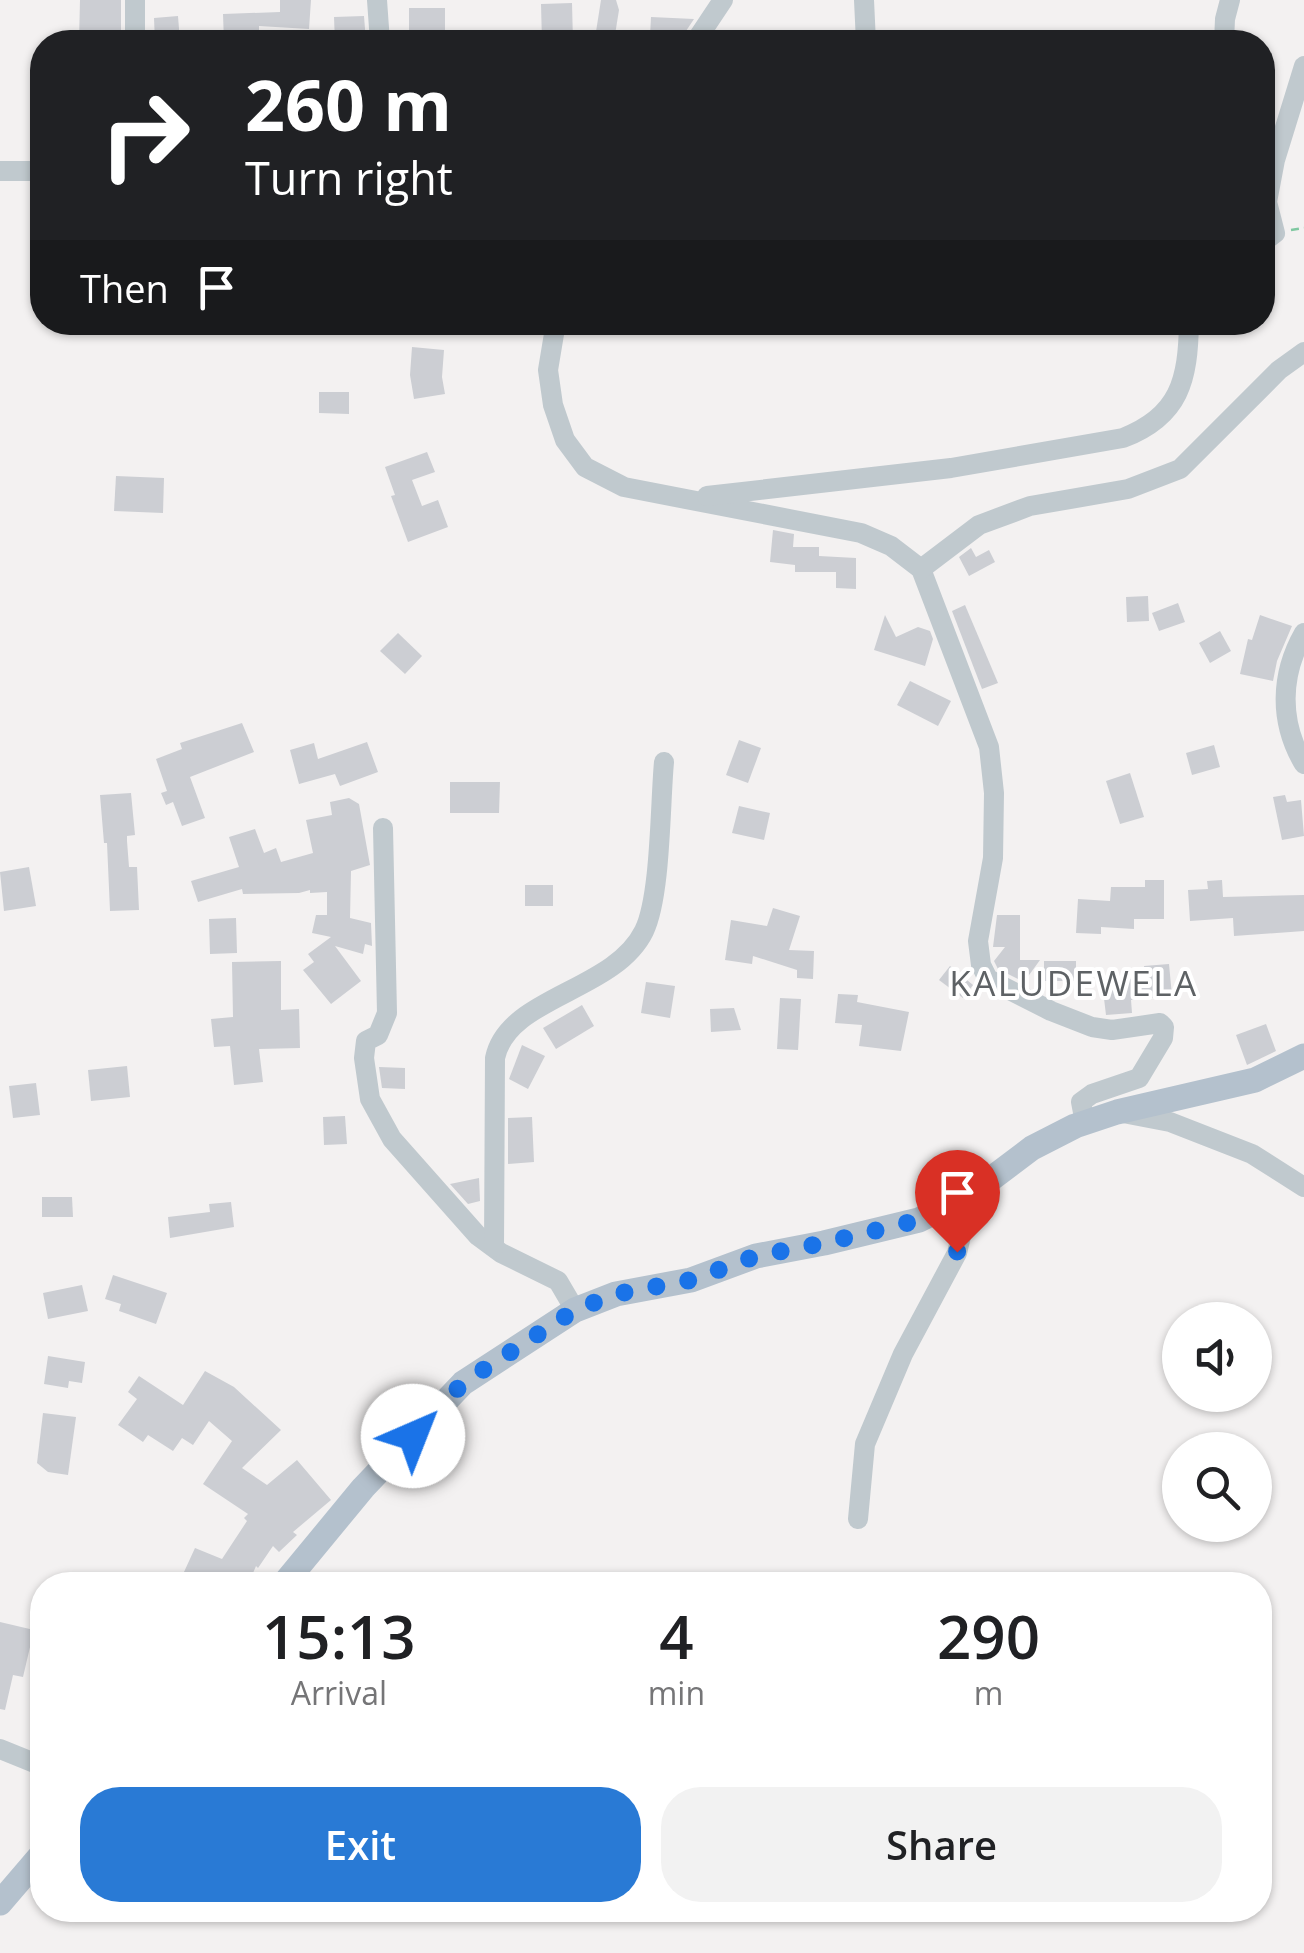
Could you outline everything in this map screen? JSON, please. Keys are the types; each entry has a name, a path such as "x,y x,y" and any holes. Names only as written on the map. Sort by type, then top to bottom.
{"main road":[{"path":"294,1572 363,1488 463,1383 575,1310 616,1294 691,1280 756,1256 919,1220 971,1194 1032,1148 1086,1123 1117,1112 1255,1080 1304,1056"},
{"path":"0,1903 30,1868"}],"street":[{"path":"135,0 135,30"},
{"path":"377,0 379,30"},
{"path":"703,30 723,0"},
{"path":"864,0 865,30"},
{"path":"1225,30 1230,0"},
{"path":"1275,160 1304,66"},
{"path":"0,171 30,171"},
{"path":"554,335 548,370 553,405 565,440 585,466 624,487 861,533 891,546 921,569 934,596 966,694 990,747 993,858 978,941 981,965 988,979 1071,1020 1112,1030 1153,1023 1164,1027 1163,1038 1138,1078 1092,1094 1081,1102 1086,1123"},
{"path":"690,498 951,468 1123,438 1144,430 1172,406 1183,379 1188,335"},
{"path":"921,569 980,525 1030,506 1128,490 1180,469 1280,370 1304,352"},
{"path":"1304,633 1289,662 1285,714 1304,764"},
{"path":"494,1248 498,1043 520,1020 603,975 644,932 652,904 664,762"},
{"path":"383,828 387,1013 378,1035 366,1041 364,1058 370,1099 392,1139 478,1236 558,1281 575,1310"},
{"path":"1117,1112 1170,1122 1221,1141 1252,1154 1304,1187"},
{"path":"858,1519 865,1444 904,1354 957,1252 971,1194"},
{"path":"0,1749 30,1761"}],"building":[{"path":"80,0 121,0 121,30 79,30"},
{"path":"280,0 311,0 309,29 259,26 259,30 224,30 223,14 280,12"},
{"path":"601,0 616,0 619,10 616,30 596,30"},
{"path":"572,3 573,30 542,30 541,4"},
{"path":"409,8 445,8 445,30 409,30"},
{"path":"178,16 179,30 154,30 154,18"},
{"path":"364,16 365,30 335,30 334,17"},
{"path":"651,17 694,19 687,30 650,30"},
{"path":"412,347 444,350 445,394 414,399 410,375"},
{"path":"319,392 349,392 349,414 319,413"},
{"path":"427,452 435,472 412,480 422,506 438,500 448,527 408,542 385,467"},
{"path":"116,476 164,478 163,513 114,511"},
{"path":"773,530 794,534 793,547 819,547 819,556 856,558 856,589 836,588 836,572 795,572 795,565 770,562"},
{"path":"971,548 976,557 989,550 995,562 969,576 959,557"},
{"path":"1148,596 1149,621 1127,622 1126,597"},
{"path":"1178,603 1185,622 1159,631 1152,613"},
{"path":"965,605 998,683 982,689 952,611"},
{"path":"885,615 896,637 918,627 930,631 933,639 925,666 874,650"},
{"path":"1260,615 1292,626 1273,681 1240,674 1248,639 1252,640"},
{"path":"1220,631 1231,651 1210,663 1199,643"},
{"path":"398,633 422,656 405,674 380,651"},
{"path":"910,681 951,701 938,726 897,705"},
{"path":"242,723 254,752 190,777 205,818 182,826 173,802 166,805 161,793 167,791 156,759 182,749 180,743"},
{"path":"739,740 761,748 748,783 726,775"},
{"path":"367,742 378,772 340,786 335,774 299,784 290,750 314,743 318,759"},
{"path":"1214,745 1220,767 1192,775 1186,753"},
{"path":"1130,773 1144,817 1120,824 1106,781"},
{"path":"450,782 500,782 499,813 450,813"},
{"path":"131,793 135,835 127,836 127,841 129,867 137,867 139,910 110,911 100,795"},
{"path":"1285,795 1287,802 1301,800 1304,836 1282,840 1273,797"},
{"path":"349,798 359,804 370,865 351,871 350,918 371,923 372,946 365,944 363,954 335,946 361,981 331,1004 303,970 314,962 308,954 331,937 312,933 316,915 327,915 327,892 243,894 242,889 198,902 191,881 239,867 229,837 255,829 264,853 276,848 281,862 313,853 306,820 332,815 330,802"},
{"path":"739,806 770,813 764,840 732,833"},
{"path":"29,867 36,906 4,911 0,872"},
{"path":"1145,880 1164,880 1164,919 1134,919 1134,929 1101,927 1101,934 1076,933 1078,899 1110,901 1111,887 1145,887"},
{"path":"1222,880 1223,897 1304,895 1304,931 1234,936 1233,918 1190,921 1188,890 1208,889 1207,881"},
{"path":"525,885 553,885 553,906 525,906"},
{"path":"773,908 800,916 789,950 814,951 813,979 797,978 797,970 753,956 752,964 725,960 731,920 767,926"},
{"path":"997,915 1020,915 1020,960 1040,960 1024,982 998,969 994,961 1005,947 993,947"},
{"path":"236,918 237,953 210,954 209,919"},
{"path":"281,961 281,1010 299,1009 300,1048 259,1049 263,1082 234,1085 230,1046 214,1047 211,1019 233,1017 232,962"},
{"path":"1044,961 1076,961 1076,981 1044,981"},
{"path":"1169,964 1172,996 1131,1000 1132,1013 1106,1015 1102,982 1145,977 1144,966"},
{"path":"950,966 973,985 963,998 939,980"},
{"path":"646,982 675,986 670,1018 641,1013"},
{"path":"838,994 858,995 857,1002 909,1012 901,1051 859,1046 862,1025 835,1023"},
{"path":"780,998 801,999 798,1050 777,1049"},
{"path":"582,1005 594,1026 556,1049 543,1028"},
{"path":"734,1008 741,1030 711,1032 710,1009"},
{"path":"1266,1024 1276,1051 1247,1065 1236,1035"},
{"path":"522,1045 545,1056 528,1089 509,1079"},
{"path":"127,1066 130,1097 91,1101 88,1070"},
{"path":"379,1067 405,1068 405,1089 382,1088"},
{"path":"36,1083 40,1115 13,1118 9,1086"},
{"path":"345,1116 347,1144 324,1145 323,1117"},
{"path":"532,1117 534,1162 508,1164 508,1118"},
{"path":"479,1178 480,1201 468,1204 450,1184"},
{"path":"42,1197 72,1197 73,1217 42,1217"},
{"path":"231,1202 234,1227 170,1238 168,1217 210,1212 209,1204"},
{"path":"113,1275 167,1293 156,1324 119,1311 121,1304 105,1299"},
{"path":"82,1285 88,1311 48,1319 43,1293"},
{"path":"48,1356 85,1362 82,1383 69,1381 68,1388 44,1384"},
{"path":"205,1371 234,1387 281,1430 242,1468 267,1485 297,1460 331,1500 293,1532 297,1535 279,1552 273,1546 253,1572 184,1572 195,1548 222,1559 247,1521 244,1518 248,1514 203,1484 232,1441 209,1421 193,1445 182,1438 173,1451 148,1435 143,1442 118,1425 137,1399 128,1392 139,1376 183,1405"},
{"path":"43,1413 76,1417 68,1475 48,1472 37,1463"},
{"path":"0,1622 30,1629 30,1647 23,1677 13,1675 5,1710 0,1709"}],"district":[{"name":"KALUDEWELA","path":"1074,984"}],"route":[{"path":"413,1436 463,1383 575,1310 616,1294 691,1280 756,1256 919,1220 971,1194 957,1252"}]}
